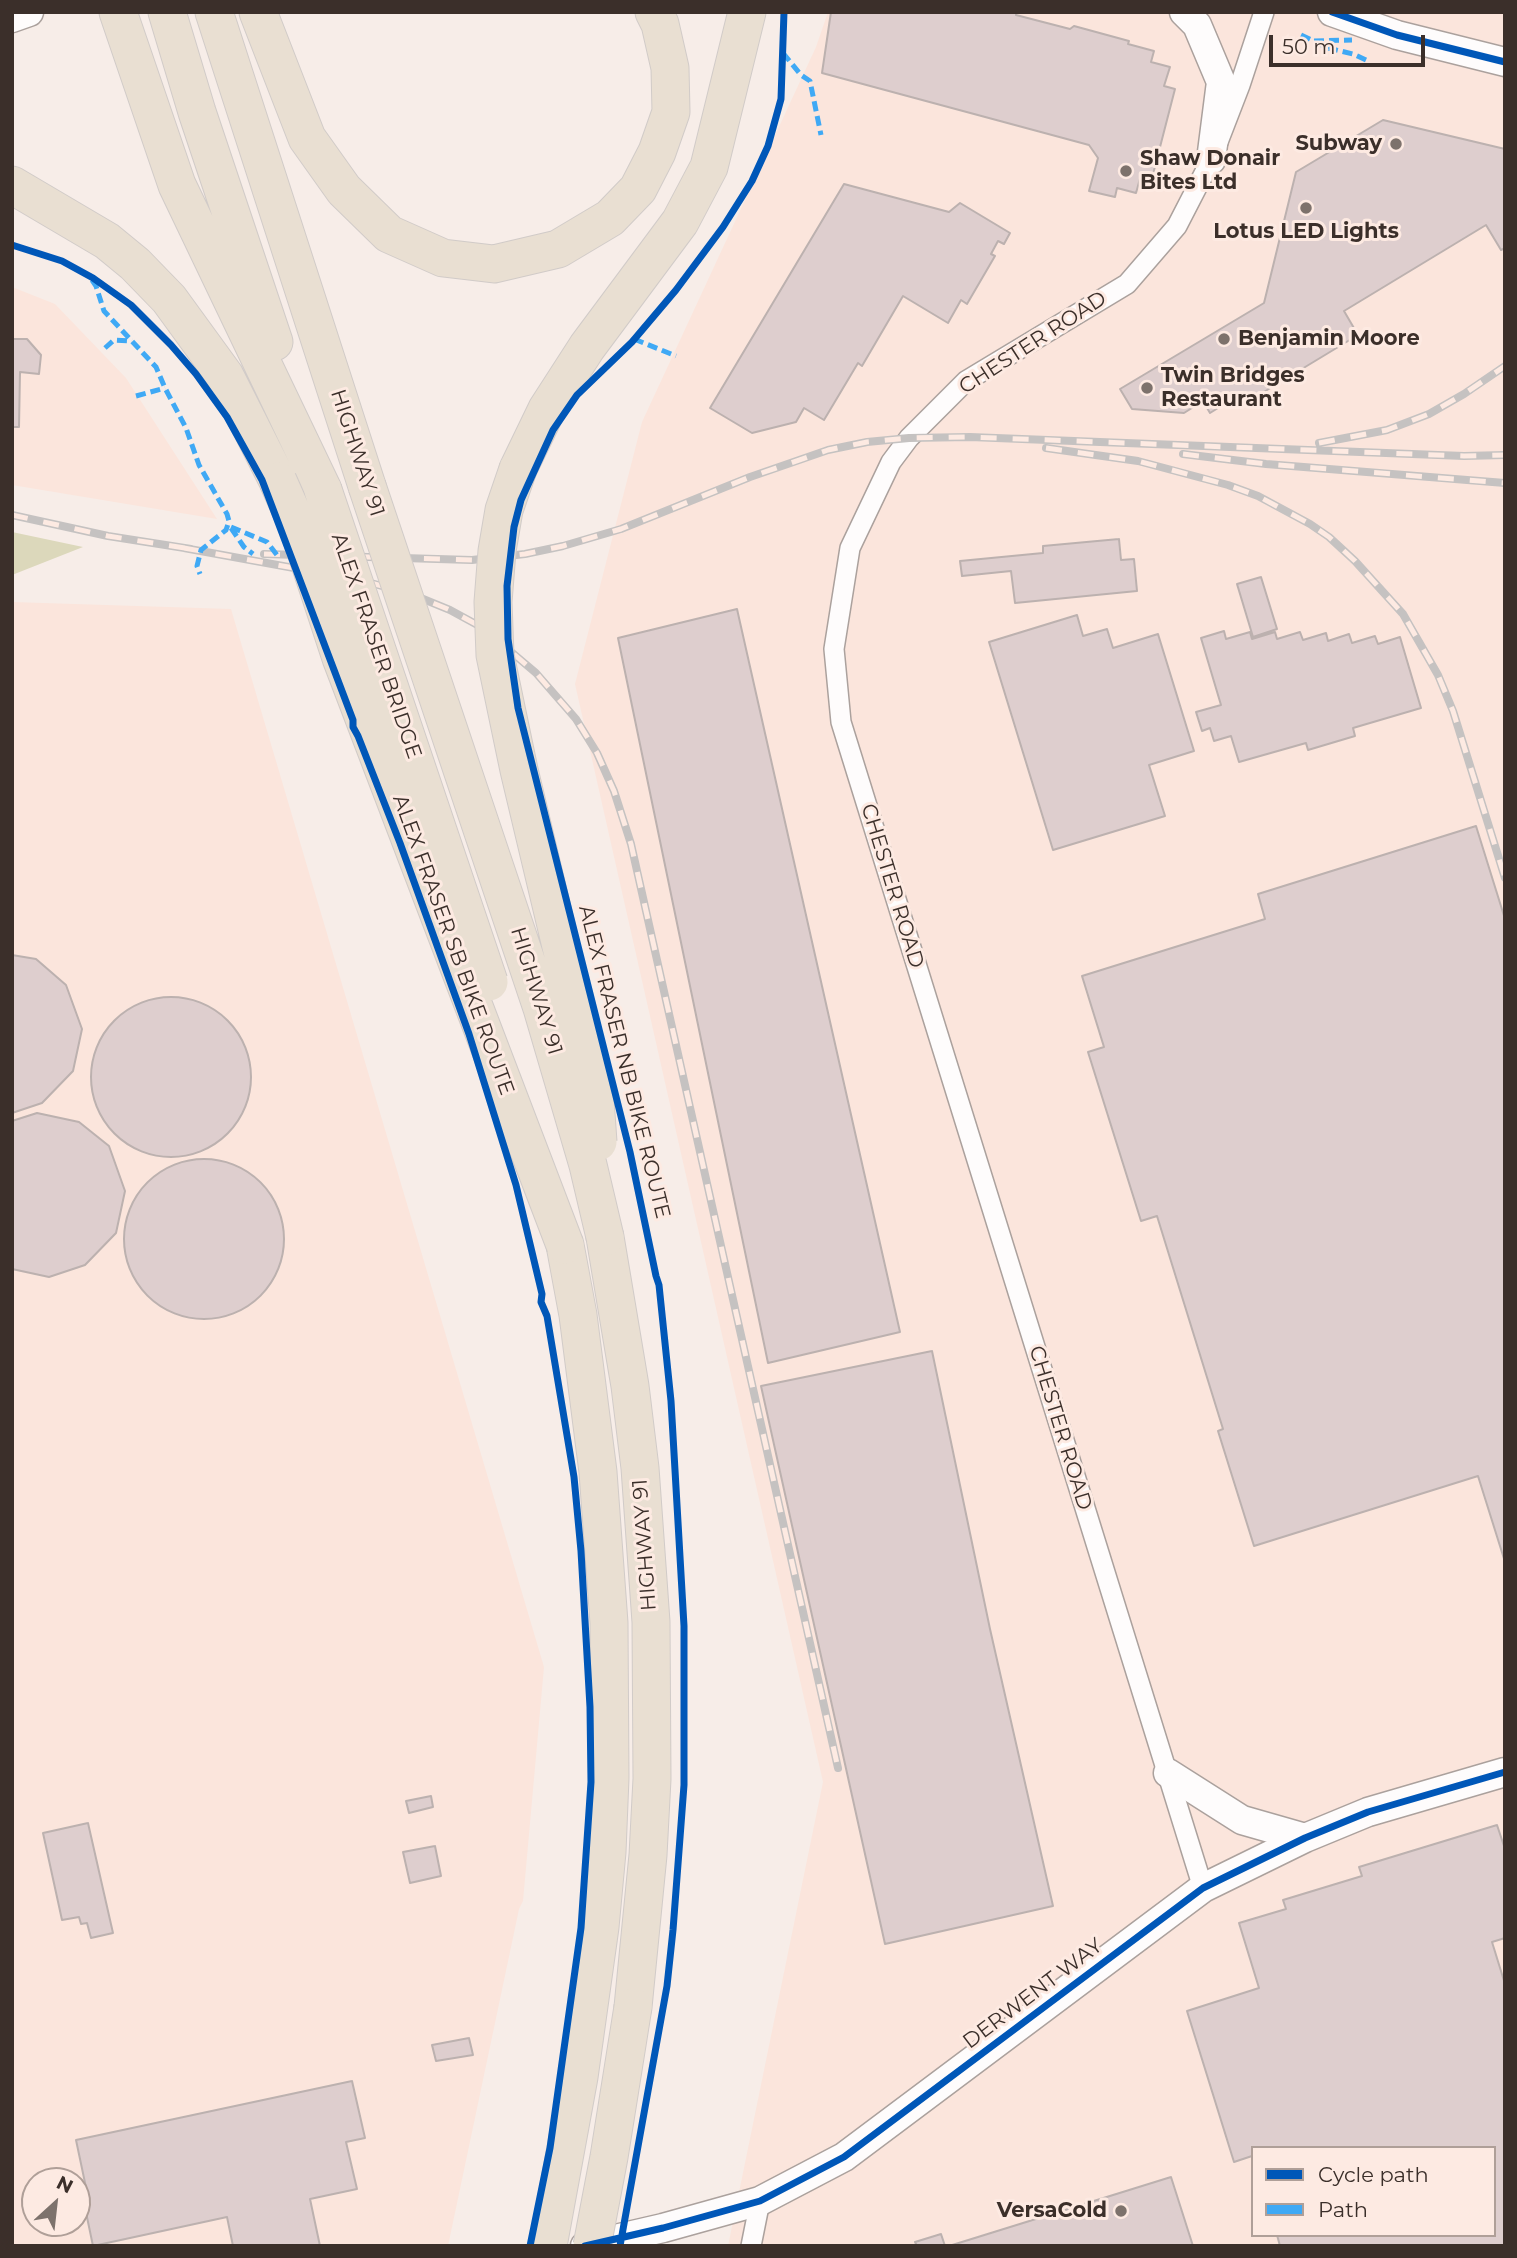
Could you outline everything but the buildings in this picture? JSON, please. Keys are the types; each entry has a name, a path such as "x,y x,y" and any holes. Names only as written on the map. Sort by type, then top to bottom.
{"highway":[{"path":"118,12 177,185 323,489"},
{"name":"HIGHWAY 91","path":"167,12 197,112 323,489"},
{"name":"HIGHWAY 91","path":"214,12 542,1008 588,1165 605,1237 630,1386 640,1468 651,1622 652,1742 649,1842 633,2007 592,2246"},
{"path":"258,12 307,138 344,190 389,234 443,258 494,264 558,249 610,218 638,190 657,152 671,112 670,68 660,24 654,12"},
{"path":"730,12 734,61"},
{"path":"605,1237 594,1085 519,770 495,655 497,551 505,510 518,469 547,409 587,348 680,222 704,178 747,12"},
{"path":"12,185 107,241 135,264 169,299 225,376 297,524 341,658 565,1245"},
{"path":"12,197 64,214"},
{"name":"ALEX FRASER BRIDGE","path":"323,489 502,1020 565,1245"},
{"name":"HIGHWAY 91","path":"548,2246 590,2003 607,1852 611,1742 609,1623 598,1472 589,1391 565,1245"}],"street":[{"path":"12,18 29,12"},
{"path":"1184,12 1197,24 1221,82 1211,160"},
{"name":"CHESTER ROAD","path":"1203,1888 841,722 834,649 850,548 891,462 909,438 966,381 1127,284 1177,226 1211,160 1264,12"},
{"path":"1332,12 1397,35 1505,62"},
{"name":"DERWENT WAY","path":"585,2246 760,2201 844,2157 1203,1888 1305,1838 1368,1812 1505,1772"},
{"path":"1168,1773 1242,1820 1305,1838"},
{"path":"751,2246 760,2201"}],"shaded area":[{"path":"828,12 1505,12 1505,2246 728,2246 823,1782 575,684 642,422 816,47"},
{"path":"12,287 55,304 126,378 217,519 12,485"},
{"path":"12,532 83,547 12,575"},
{"path":"12,602 231,609 544,1667 523,1901 519,1909 448,2246 12,2246"}],"railway":[{"path":"1319,443 1387,430 1429,414 1505,366"},
{"path":"264,554 472,560 525,554 621,529 750,477 828,450 867,442 909,438 970,437 1464,456 1505,455"},
{"path":"1046,448 1138,461 1228,485 1258,496 1310,524 1355,561 1403,614 1438,675 1453,711 1505,878"},
{"path":"1183,454 1266,464 1505,483"},
{"path":"12,515 108,536 191,549"},
{"path":"184,548 360,580 411,594 450,610 483,628 536,673 576,719 597,753 614,791 631,844 838,1768"}],"marked path":[{"path":"1301,35 1328,48 1366,60"},
{"path":"1314,41 1352,40"},
{"path":"783,53 801,75 810,81 821,135"},
{"path":"92,280 104,311 156,367 186,428 199,465 227,514 229,521 226,530 201,550 197,566 200,574"},
{"path":"634,339 676,356"},
{"path":"105,348 114,340 132,341"},
{"path":"136,396 165,388"},
{"path":"231,527 267,542 277,555"},
{"path":"231,528 244,547 253,554"}],"cycle path":[{"name":"ALEX FRASER NB BIKE ROUTE","path":"620,2246 667,1986 684,1785 684,1626 671,1401 659,1285 630,1152 518,708 508,639 507,586 514,527 521,500 553,430 577,395 632,342 676,290 723,227 752,181 768,146 781,99 784,12"},
{"path":"1332,12 1397,35 1505,62"},
{"name":"ALEX FRASER SB BIKE ROUTE","path":"12,245 62,261 93,278 131,305 196,374 227,417 262,480 353,720 353,727 400,843 469,1034 516,1185 542,1294 541,1302 547,1316 574,1477 590,1707 591,1782 581,1928 550,2148 530,2246"},
{"path":"585,2246 760,2201 844,2157 1203,1888 1305,1838 1368,1812 1505,1772"}],"place":[{"name":"Subway","path":"1396,144"},
{"name":"Shaw Donair Bites Ltd","path":"1126,171"},
{"name":"Lotus LED Lights","path":"1306,208"},
{"name":"Benjamin Moore","path":"1224,339"},
{"name":"Twin Bridges Restaurant","path":"1147,388"},
{"name":"VersaCold","path":"1121,2211"}]}
